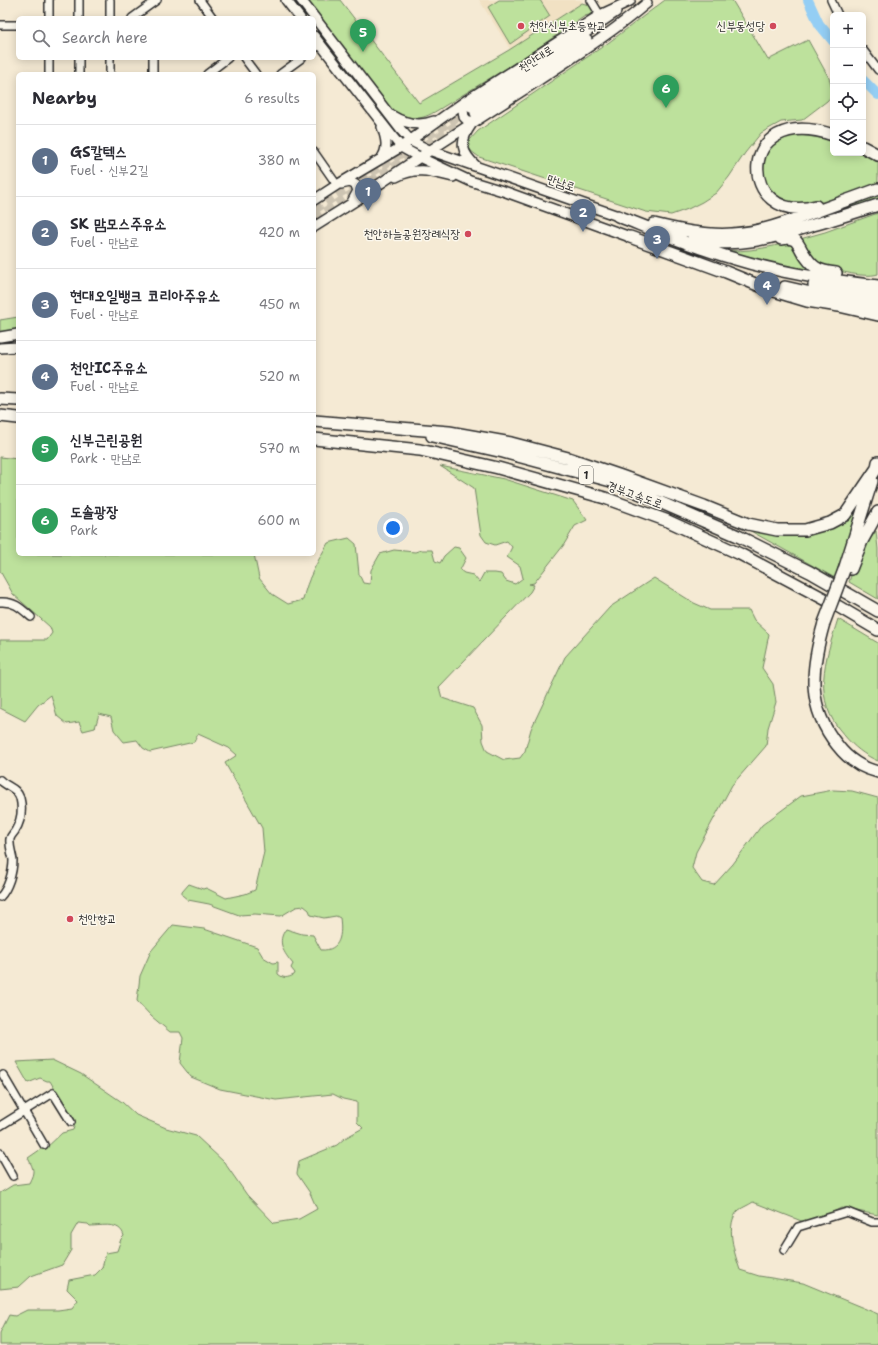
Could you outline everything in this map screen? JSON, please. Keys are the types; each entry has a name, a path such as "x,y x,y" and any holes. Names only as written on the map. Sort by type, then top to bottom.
{"highway":[{"path":"830,134 816,130 794,129 787,130 774,136 761,152 758,164 759,180 766,195 783,206 800,209 878,188"},
{"path":"866,149 878,155"},
{"path":"618,216 682,230 731,234 778,226 878,188"},
{"path":"752,242 777,237 878,205"},
{"path":"618,216 682,237 697,240 735,244 792,238 797,242 809,263 824,272 878,279"},
{"name":"만남로","path":"618,216 690,244 732,258 796,274 878,286"},
{"path":"630,237 787,295 807,301 876,312"},
{"path":"630,237 680,249 755,272 841,290 878,295"},
{"path":"726,272 772,285 864,303 876,312"},
{"path":"0,399 16,400"},
{"path":"0,416 16,418"},
{"path":"316,421 449,432 511,443 568,458 665,491 748,524 777,530 805,530 830,523 845,515 878,464"},
{"name":"경부고속도로","path":"316,421 422,434 503,452 611,481 738,536 810,572 878,611"},
{"name":"경부고속도로","path":"316,439 420,450 498,468 605,498 668,521 740,554 834,604 878,630"},
{"path":"878,464 847,572 828,624 818,644 814,670 815,694 821,718 833,739 848,756 863,767 878,772"},
{"path":"847,572 862,540 878,512"},
{"path":"740,554 878,638"},
{"path":"828,624 820,667 821,692 824,708 834,729 849,749 863,759 878,766"}],"main road":[{"path":"286,0 298,16"},
{"name":"만남로","path":"301,0 313,16"},
{"path":"316,227 419,157 472,110 600,15 631,0"},
{"name":"천안대로","path":"472,110 602,22 631,0"},
{"path":"388,114 405,122 421,124 446,115 472,110 625,22 649,2"},
{"name":"만남로","path":"316,20 388,114 410,140 428,150 618,216"},
{"path":"317,47 402,146 419,157 470,181"},
{"path":"472,110 463,147 468,158 482,169"},
{"path":"316,199 402,146 446,115"},
{"path":"378,118 386,141 385,152 381,159"},
{"path":"362,196 403,174 414,171 428,171 470,181 506,192 630,237"},
{"path":"337,185 347,182 356,185 358,192 352,203"},
{"path":"0,338 16,334"},
{"path":"0,338 16,339"},
{"path":"4,348 16,348"}],"street":[{"path":"49,16 50,0"},
{"path":"79,0 79,16"},
{"path":"110,0 110,16"},
{"path":"135,16 157,0"},
{"path":"200,0 212,16"},
{"path":"591,0 600,15"},
{"path":"830,0 836,12"},
{"path":"0,24 16,25"},
{"path":"866,54 878,70"},
{"path":"49,60 49,72"},
{"path":"79,60 79,72"},
{"path":"110,60 110,72"},
{"path":"153,60 153,72"},
{"path":"210,72 225,60"},
{"path":"246,60 254,72"},
{"path":"283,72 299,60"},
{"path":"316,155 337,185"},
{"path":"0,602 9,602 18,606 31,617"},
{"path":"0,780 16,791 20,800 21,809 21,817 10,839 12,869 6,889 0,897"},
{"path":"3,1075 44,1145"},
{"path":"0,1126 53,1093 71,1122"},
{"path":"0,1153 12,1176"},
{"path":"784,1250 798,1227 847,1212 872,1222 878,1222"}],"shaded area":[{"name":"천안신부초등학교","path":"479,0 581,0 582,3 510,49"}],"green space":[{"path":"306,0 340,0 419,103 509,50 582,3 589,5 593,8 593,11 523,58 438,110 421,118 412,118 394,114"},
{"name":"천안신부초등학교","path":"499,0 540,0 550,16 510,44 488,7"},
{"path":"665,0 732,0 768,60 808,40 829,78 830,98 802,120 781,122 761,133 716,193 688,209 671,215 646,212 479,157 471,151 468,146 469,141 478,131 608,43"},
{"path":"794,134 830,140 830,156 866,156 866,154 878,160 878,184 819,203 785,204 766,187 761,168 764,155 776,140"},
{"path":"878,194 878,201 784,232 752,236"},
{"path":"878,213 878,274 856,274 838,271 815,264 800,239 825,232"},
{"path":"791,242 814,271 804,271 724,251 758,249"},
{"path":"16,317 16,329 0,332 0,320"},
{"path":"0,457 16,459 16,556 254,556 259,578 272,594 288,604 303,600 310,577 328,543 349,538 356,544 359,574 363,583 370,584 371,570 380,554 394,550 415,552 421,550 432,550 435,561 440,563 444,556 454,547 459,548 466,558 460,570 464,573 473,575 479,582 484,573 501,574 506,581 515,584 523,578 520,566 507,557 512,547 507,541 495,545 486,542 481,535 474,488 440,466 504,479 573,501 587,520 575,526 563,546 534,583 529,584 534,585 530,592 439,687 442,698 473,708 482,725 483,741 487,751 504,760 520,758 525,751 531,729 565,657 610,607 654,578 694,603 710,610 749,610 754,620 769,634 762,668 773,684 776,702 768,728 766,746 732,785 696,852 692,868 702,882 714,885 733,864 762,825 801,796 833,790 852,791 878,798 878,1215 841,1208 809,1224 753,1202 739,1210 735,1216 732,1223 732,1239 740,1270 759,1276 803,1283 878,1314 878,1345 0,1345 0,1333 9,1315 15,1316 27,1310 58,1310 72,1308 78,1300 67,1289 69,1280 95,1275 102,1268 106,1253 117,1251 121,1239 124,1236 122,1231 115,1226 90,1226 88,1224 78,1223 71,1235 71,1250 62,1265 31,1276 19,1287 0,1289 0,1193 13,1185 29,1183 33,1170 28,1158 41,1149 45,1149 62,1133 73,1130 75,1124 50,1081 40,1078 28,1083 16,1062 52,1060 81,1074 122,1102 136,1115 166,1128 196,1136 224,1162 247,1195 274,1223 299,1219 317,1209 310,1193 297,1174 299,1161 337,1145 345,1138 363,1128 357,1122 357,1102 343,1099 333,1094 276,1100 220,1089 191,1077 180,1063 183,1038 180,1032 170,1032 151,1016 137,1001 140,976 151,951 173,925 204,929 257,947 263,957 273,963 278,962 278,974 286,978 294,975 295,973 291,968 293,964 284,952 281,943 286,929 302,934 313,935 321,950 328,950 333,948 339,940 341,930 340,918 336,916 324,918 311,915 309,910 304,906 296,907 281,916 255,914 239,915 209,904 188,900 182,895 182,892 189,884 203,889 206,888 226,898 255,890 264,852 262,828 225,763 237,755 229,748 198,734 194,742 150,752 143,748 137,740 124,742 114,730 111,717 99,714 95,728 83,731 79,722 67,724 57,716 51,695 38,705 25,721 0,708 0,640 47,640 52,633 50,627 13,594 0,571"},
{"path":"853,510 857,510 858,512 835,578 738,524 812,534 834,525"},
{"path":"876,531 878,549 878,599 849,582 857,557"},
{"path":"838,619 878,643 878,761 855,747 834,721 827,707 824,693 825,664"}],"waterway":[{"path":"808,0 819,24 830,37"},
{"path":"866,83 878,95"}],"tunnel":[{"path":"316,209 468,110"},
{"path":"316,218 475,113"}],"place":[{"name":"천안신부초등학교","path":"521,26"},
{"name":"신부동성당","path":"773,26"},
{"name":"신부근린공원","path":"363,52"},
{"name":"도솔광장","path":"666,108"},
{"name":"GS칼텍스","path":"368,211"},
{"name":"SK 맘모스주유소","path":"583,232"},
{"name":"천안하늘공원장례식장","path":"468,234"},
{"name":"현대오일뱅크 코리아주유소","path":"657,259"},
{"name":"천안IC주유소","path":"767,305"},
{"name":"천안향교","path":"70,919"}]}
